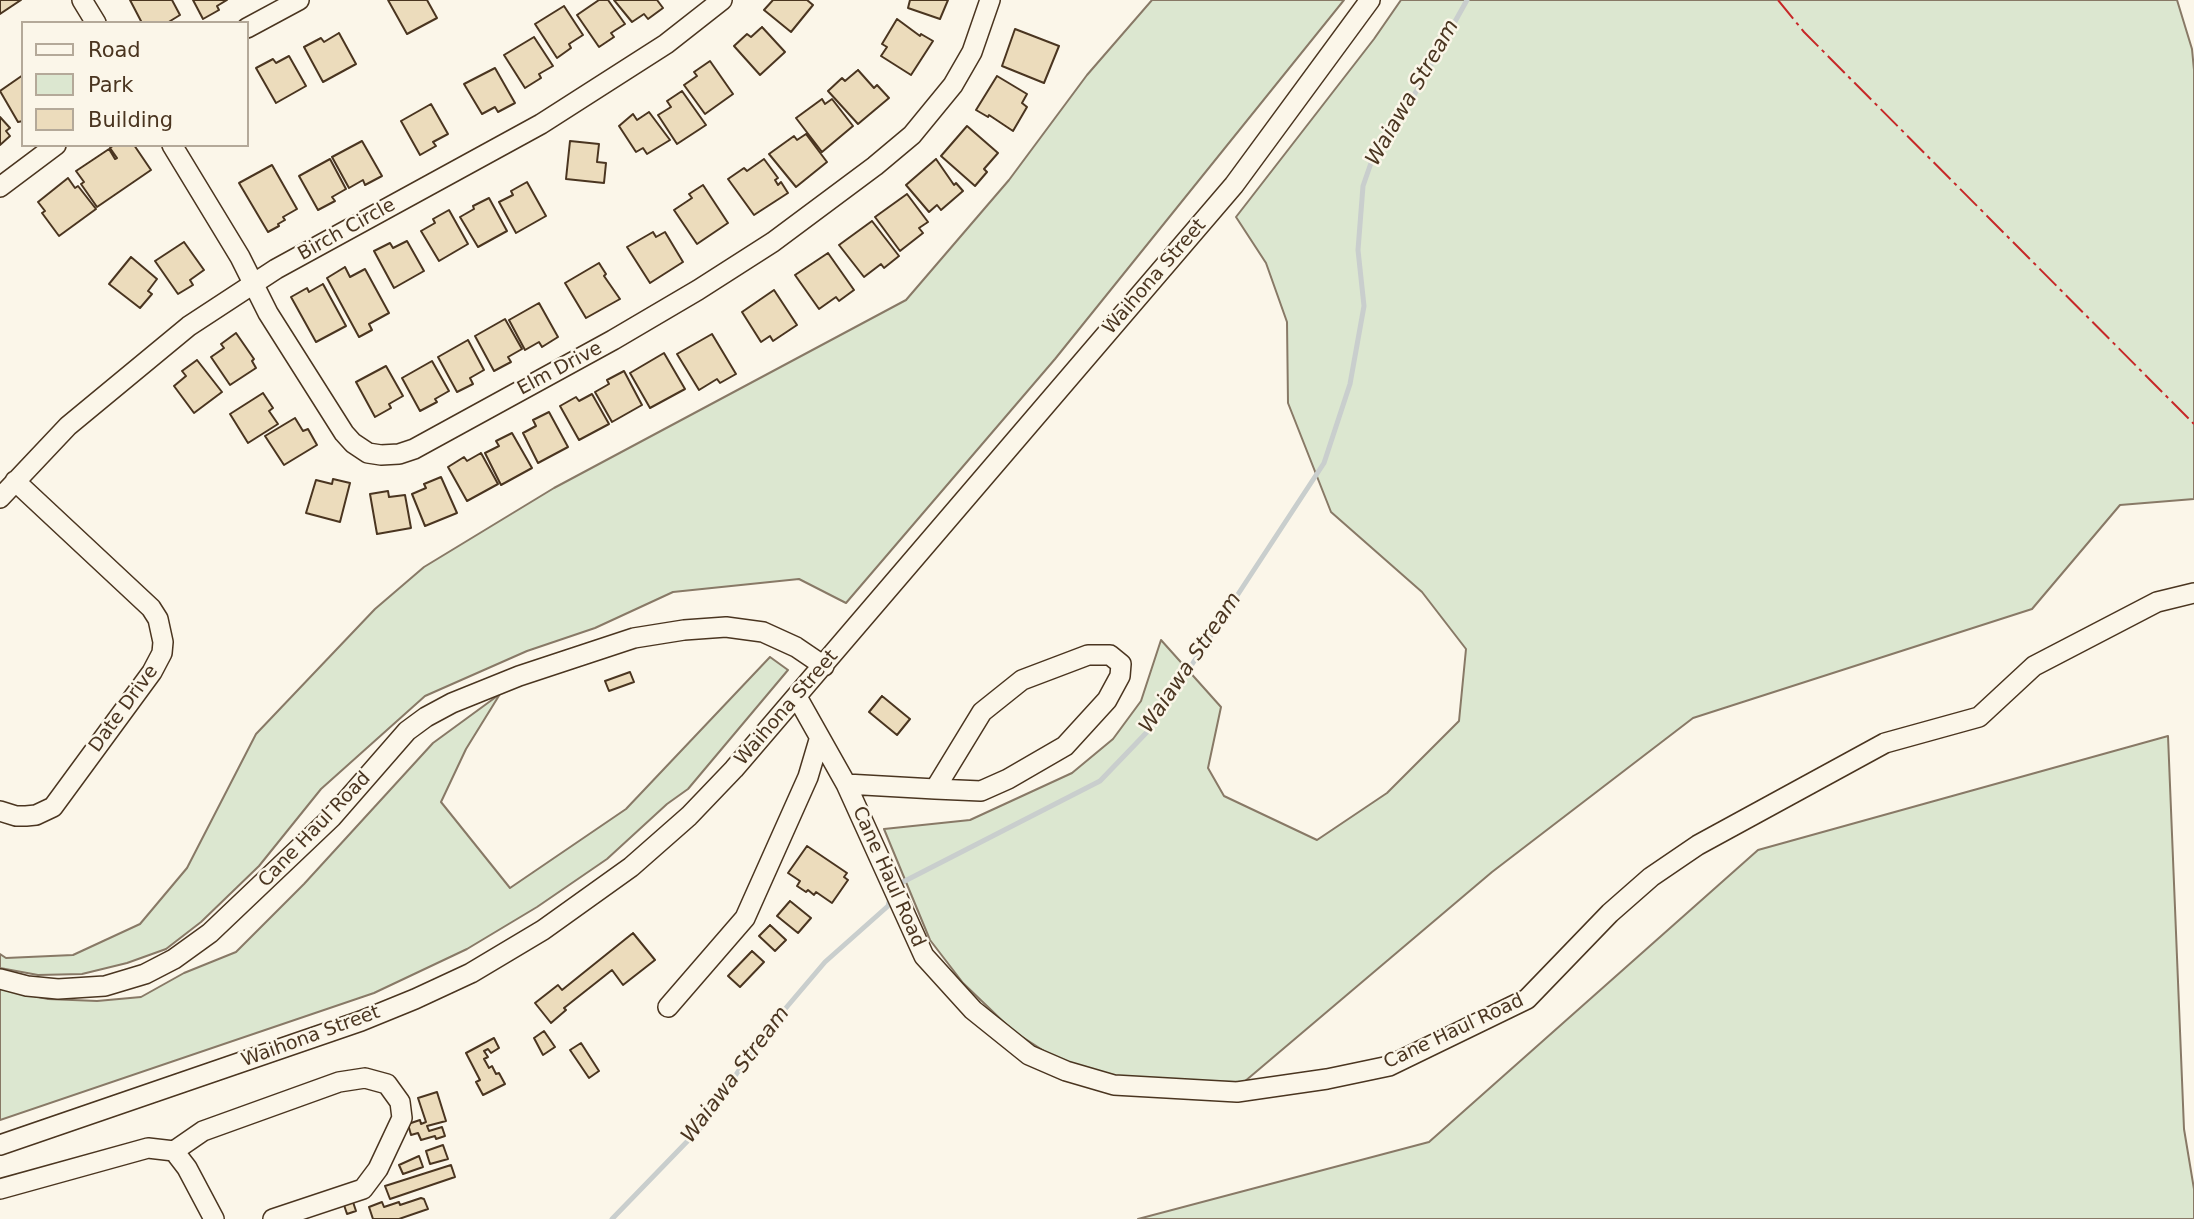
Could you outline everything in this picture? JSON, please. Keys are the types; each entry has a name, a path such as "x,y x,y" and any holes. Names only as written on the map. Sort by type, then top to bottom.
{"street":[{"path":"82,0 95,21"},
{"path":"248,27 299,0"},
{"name":"Birch Circle","path":"0,498 68,426 189,326 253,284 541,124 666,44 722,0"},
{"name":"Elm Drive","path":"173,147 240,257 274,324 344,433 368,453 399,454 414,449 613,340 698,290 781,237 875,166 912,135 953,85 972,52 990,0"},
{"name":"Waihona Street","path":"0,1145 362,1021 471,974 543,930 631,867 707,797 797,697 1234,185 1370,0"},
{"path":"0,187 52,147"},
{"name":"Date Drive","path":"0,811 26,816 36,815 52,807 152,672 162,653 163,642 158,619 151,608 15,481"},
{"name":"Cane Haul Road","path":"797,697 846,784 924,957 973,1010 1029,1055 1066,1071 1114,1085 1237,1092 1328,1079 1389,1066 1527,999 1610,913 1651,877 1698,845 1885,743 1979,717 2034,666 2157,602 2194,593"},
{"name":"Cane Haul Road","path":"0,979 27,986 58,989 105,986 145,974 174,959 210,933 332,817 407,731 426,716 452,703 519,676 634,638 726,626 763,632 796,647 824,666"},
{"path":"846,784 935,789 981,790 1008,779 1065,746 1107,700 1120,676 1121,664 1110,655 1088,655 1022,680 982,712 935,789"},
{"path":"668,1007 746,918 808,778 819,740"},
{"path":"174,1152 203,1130 339,1082 365,1077 387,1084 400,1102 402,1118 378,1170 363,1189 273,1219"},
{"path":"0,1189 148,1148 174,1152 187,1168 214,1219"}],"green space":[{"path":"1152,0 1344,0 1055,359 846,603 799,579 673,592 595,628 527,651 425,696 321,789 259,866 201,922 166,949 127,963 82,974 38,975 0,968 0,954 6,958 73,955 140,924 187,868 256,734 375,609 424,567 554,488 906,300 1009,180 1087,75"},
{"path":"1401,0 2177,0 2192,49 2194,70 2194,499 2120,505 2032,609 1693,718 1492,872 1244,1082 1159,1081 1112,1077 1058,1060 1013,1031 963,983 930,940 884,829 970,820 1072,773 1113,739 1141,701 1161,640 1221,707 1208,768 1224,796 1317,840 1387,793 1459,721 1466,649 1422,592 1331,512 1288,403 1287,322 1266,263 1236,217 1374,39"},
{"path":"770,657 788,670 688,789 667,804 607,859 537,907 467,949 374,993 0,1120 0,989 48,999 97,1001 141,997 184,973 236,952 304,884 433,743 500,694 466,749 441,802 510,888 626,809"},
{"path":"2168,736 2184,1129 2194,1189 2194,1219 1138,1219 1429,1142 1758,850"}],"building":[{"path":"0,0 21,0 0,14"},
{"path":"130,0 172,0 180,15 170,21 141,21"},
{"path":"193,0 227,0 217,6 219,10 203,19"},
{"path":"388,0 427,0 437,18 407,34"},
{"path":"599,0 608,0 625,24 611,33 614,37 599,47 577,15"},
{"path":"614,0 657,0 663,8 648,19 644,14 632,22"},
{"path":"773,0 807,0 813,5 791,32 764,10"},
{"path":"910,0 948,0 940,19 908,8"},
{"path":"564,6 583,35 569,44 571,48 557,58 535,24"},
{"path":"897,19 920,36 921,34 933,41 911,75 881,56 887,47 882,44"},
{"path":"762,27 785,52 760,75 734,46 747,34 751,37"},
{"path":"1015,29 1059,46 1044,83 1002,66"},
{"path":"339,33 356,64 323,82 304,47 321,38 324,42"},
{"path":"534,37 553,66 539,74 541,78 525,88 504,55"},
{"path":"289,56 306,86 276,103 256,68 273,59 276,63"},
{"path":"710,61 733,94 705,114 684,85 697,76 694,72"},
{"path":"495,68 515,103 498,112 495,107 482,114 464,84"},
{"path":"858,70 874,88 877,85 889,98 858,124 828,91 842,78 845,81"},
{"path":"21,76 21,121 18,122 0,91"},
{"path":"997,76 1027,94 1022,103 1027,107 1013,131 976,110"},
{"path":"682,91 706,125 677,144 658,115 671,107 667,101"},
{"path":"822,99 825,104 832,99 853,126 822,152 796,118"},
{"path":"431,104 448,134 433,142 436,146 420,155 401,121"},
{"path":"649,112 670,140 647,154 643,148 636,152 619,126 633,114 637,120"},
{"path":"0,117 10,128 6,131 10,136 0,145"},
{"path":"967,126 998,153 984,169 987,172 975,186 941,156"},
{"path":"806,134 827,162 796,187 769,154 794,136 797,140"},
{"path":"362,141 382,176 365,185 363,180 349,188 332,157"},
{"path":"570,141 599,144 597,162 606,163 604,183 566,179"},
{"path":"135,147 151,170 97,207 81,184 84,182 76,171 109,149 115,159 117,158 110,148"},
{"path":"330,159 346,189 332,197 335,201 318,210 299,176"},
{"path":"764,159 778,178 775,180 778,185 781,182 788,193 754,215 728,179 744,168 747,171"},
{"path":"936,159 954,185 956,183 963,191 941,210 937,205 929,212 906,185"},
{"path":"272,165 297,209 283,217 285,220 278,224 279,226 268,232 239,183"},
{"path":"68,178 96,209 59,236 42,213 45,211 38,202"},
{"path":"527,182 546,216 516,233 499,202 513,195 511,191"},
{"path":"703,185 728,223 697,244 674,210 692,198 689,194"},
{"path":"907,194 928,222 919,228 923,233 900,251 875,217"},
{"path":"489,198 507,231 478,247 460,217"},
{"path":"449,210 468,244 439,261 421,231 435,223 433,219"},
{"path":"872,221 899,256 884,268 881,264 864,277 839,245"},
{"path":"653,232 656,237 665,232 683,262 650,283 627,247"},
{"path":"407,241 424,271 394,288 374,251 390,243 393,248"},
{"path":"184,242 204,270 190,280 193,285 178,294 155,261"},
{"path":"828,253 854,290 839,301 836,297 819,309 795,275"},
{"path":"131,257 157,279 148,291 152,294 140,308 109,284"},
{"path":"599,263 606,274 604,276 620,299 586,318 565,283"},
{"path":"345,267 350,277 365,269 389,313 369,324 372,330 359,337 327,278"},
{"path":"323,284 346,326 316,342 291,297 307,288 309,292"},
{"path":"774,290 797,325 773,341 770,336 761,342 742,312"},
{"path":"539,303 558,337 542,347 539,342 525,350 509,320"},
{"path":"505,319 522,349 508,357 511,362 494,371 475,336"},
{"path":"236,333 254,359 252,361 256,368 230,385 211,357 224,348 221,344"},
{"path":"712,334 736,374 720,383 717,379 699,390 677,354"},
{"path":"468,340 484,370 470,378 473,384 457,392 438,357"},
{"path":"664,353 685,389 650,408 630,373"},
{"path":"197,360 222,392 194,413 174,386 186,376 182,371"},
{"path":"432,361 449,391 435,399 437,402 420,411 402,378"},
{"path":"386,366 403,396 389,404 391,408 375,417 356,382"},
{"path":"624,371 642,405 612,422 595,392 609,384 607,380"},
{"path":"263,393 273,408 269,411 278,424 248,443 230,414"},
{"path":"592,394 609,424 579,440 560,406 576,397 579,401"},
{"path":"549,412 568,447 538,463 523,433 536,426 533,420"},
{"path":"295,418 303,431 308,429 317,445 284,465 265,436"},
{"path":"512,433 532,468 501,485 485,453 499,446 496,441"},
{"path":"481,453 498,484 467,501 448,467 464,457 467,461"},
{"path":"441,477 457,513 425,526 412,494 426,488 424,484"},
{"path":"333,479 350,483 340,522 306,513 316,480 332,484"},
{"path":"388,491 389,497 405,495 411,528 377,534 370,494"},
{"path":"630,672 634,682 609,691 605,681"},
{"path":"882,696 910,719 897,735 869,712"},
{"path":"807,846 847,873 844,877 848,880 832,903 816,892 814,895 797,886 800,881 788,873"},
{"path":"790,901 811,918 798,933 777,916"},
{"path":"770,925 786,940 775,951 759,936"},
{"path":"633,933 655,960 623,985 612,970 564,1008 566,1010 551,1023 535,1003 558,985 562,990"},
{"path":"752,951 764,962 740,987 728,976"},
{"path":"544,1031 555,1047 543,1055 534,1038"},
{"path":"494,1038 499,1048 491,1053 488,1049 484,1051 488,1057 484,1059 489,1068 492,1066 496,1074 499,1073 505,1084 483,1095 476,1082 480,1080 466,1053"},
{"path":"581,1043 599,1071 589,1078 570,1050"},
{"path":"437,1092 446,1121 427,1126 429,1131 442,1127 445,1136 421,1140 418,1133 411,1135 408,1124 420,1120 421,1124 426,1122 418,1098"},
{"path":"443,1145 448,1159 430,1164 426,1151"},
{"path":"419,1156 423,1167 403,1174 399,1165"},
{"path":"451,1165 455,1177 390,1199 385,1186"},
{"path":"421,1198 428,1209 399,1219 373,1219 369,1207 382,1202 384,1207 399,1202 400,1205"},
{"path":"353,1202 356,1211 347,1214 344,1205"}],"waterway":[{"name":"Waiawa Stream","path":"897,885 1100,781 1149,730 1324,463 1350,384 1364,306 1358,250 1363,186 1371,163 1408,106 1467,0"},
{"name":"Waiawa Stream","path":"612,1219 705,1123 757,1042 825,962 888,906 890,898"}],"power":[{"path":"1778,0 1804,32 2194,424"}]}
